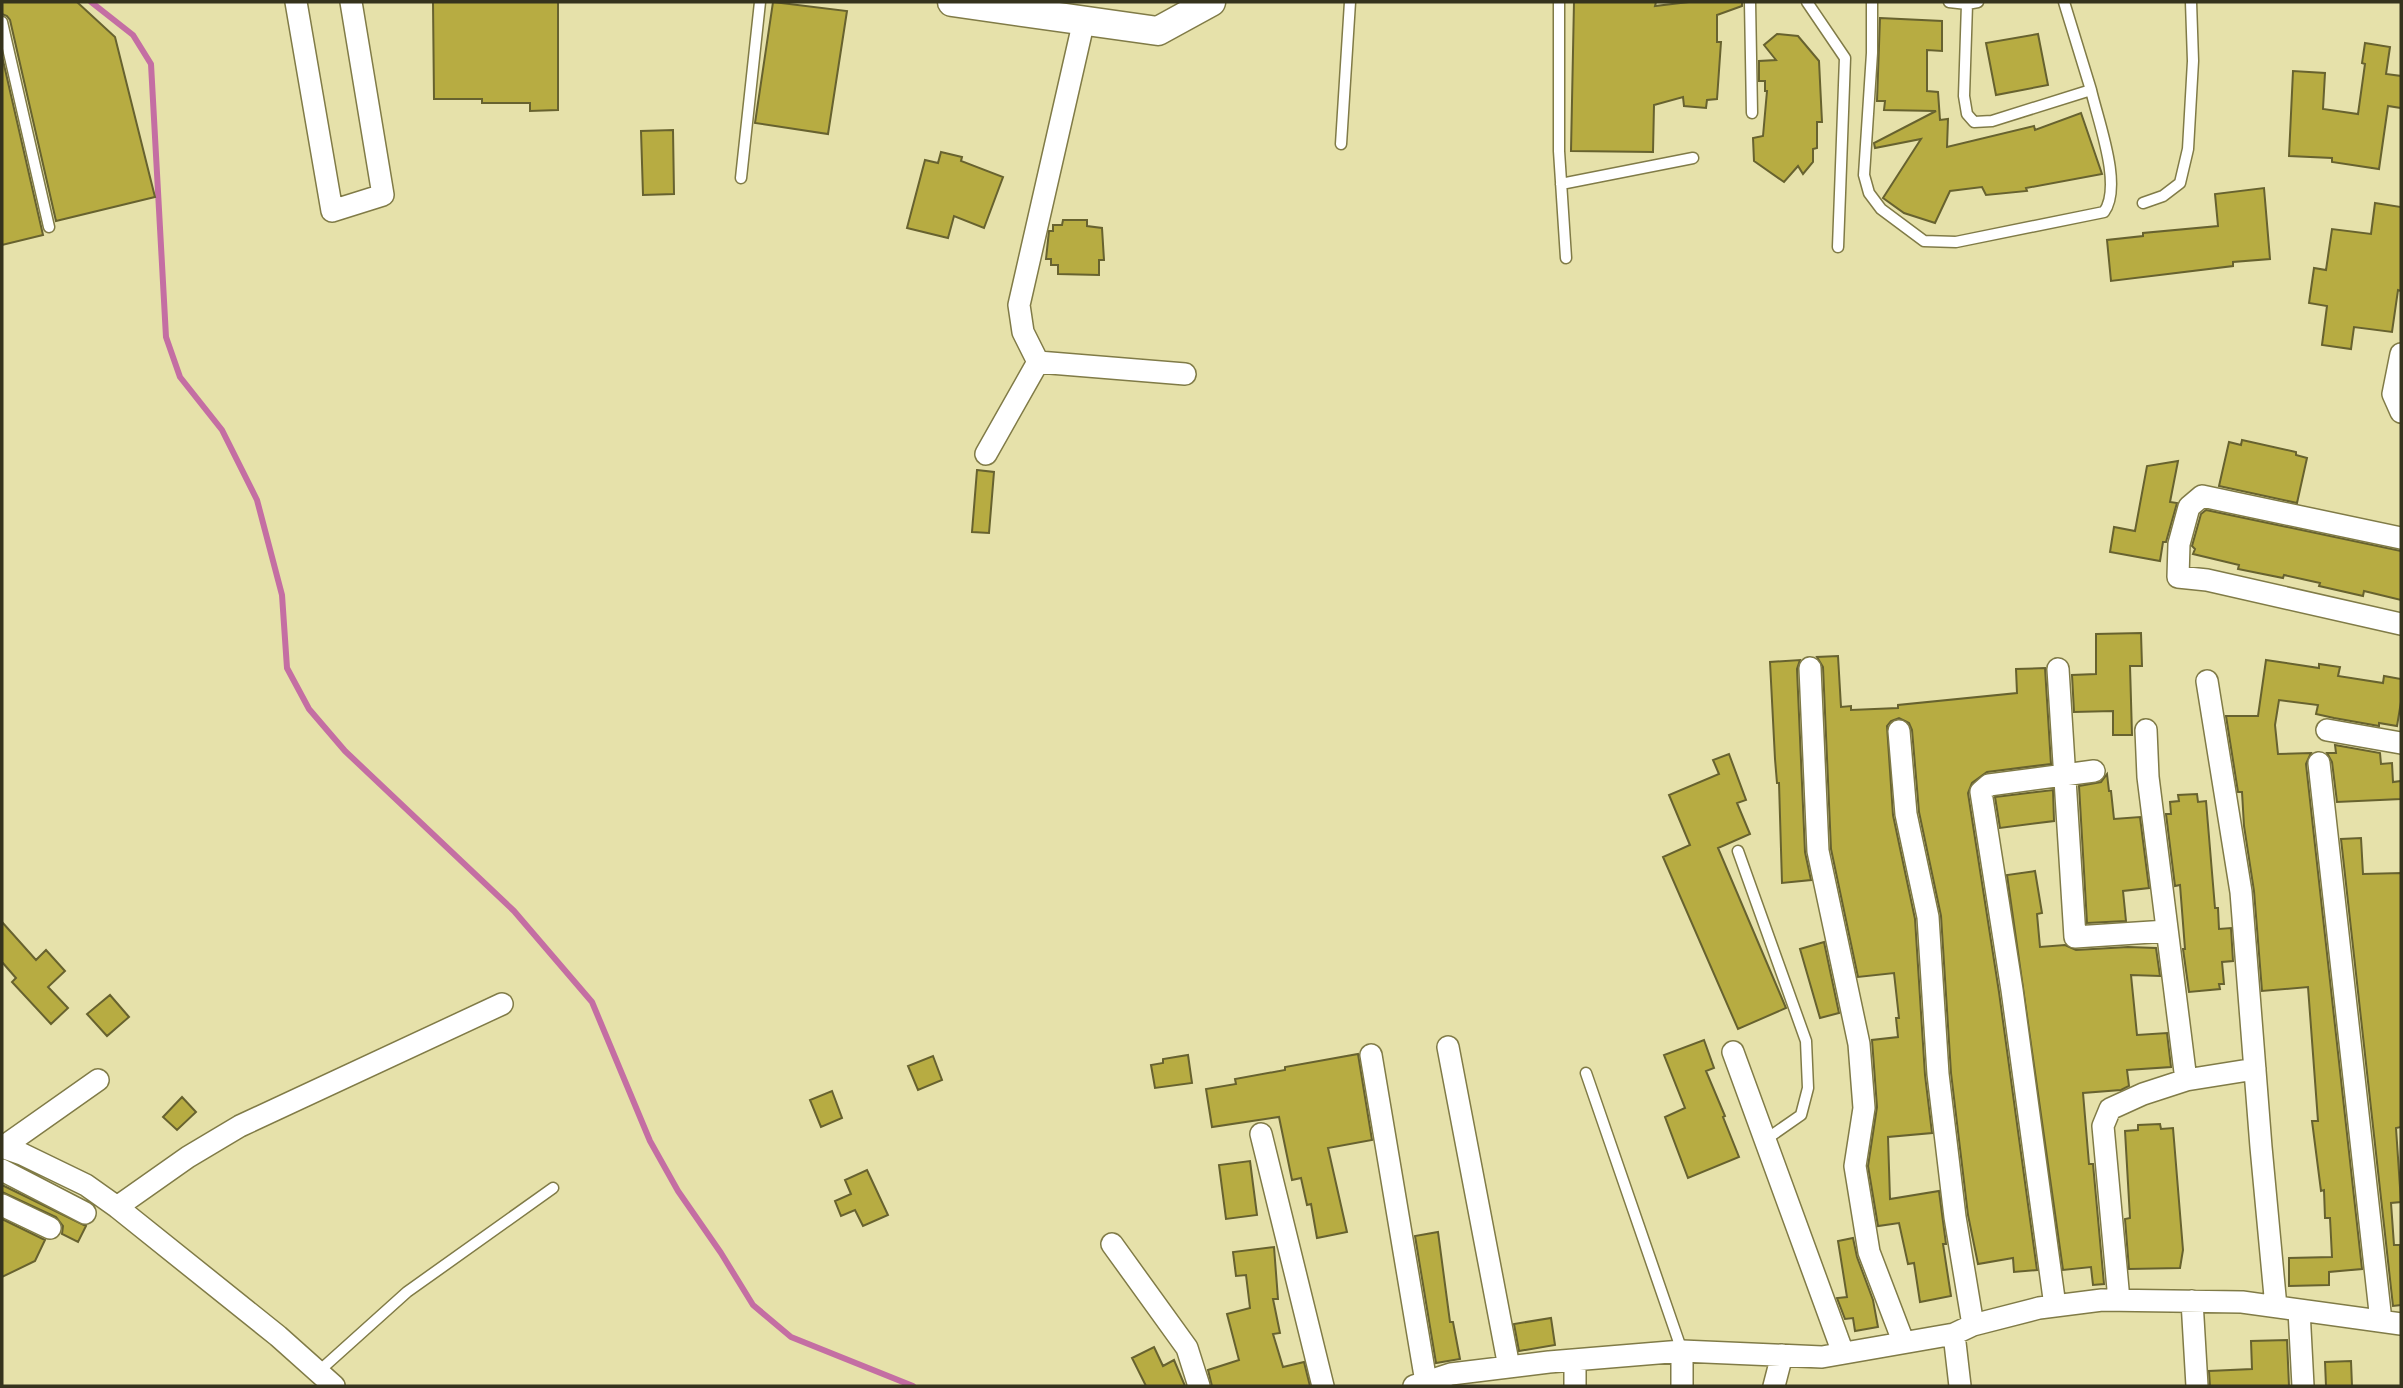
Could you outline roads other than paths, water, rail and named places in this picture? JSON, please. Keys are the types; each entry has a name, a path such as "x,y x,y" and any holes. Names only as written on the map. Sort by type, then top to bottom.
{"street":[{"path":"296,2 332,211 383,195 351,2"},
{"path":"953,2 1158,31 1211,2"},
{"path":"1038,362 1023,332 1019,305 1084,20"},
{"path":"2401,354 2393,394 2401,412"},
{"path":"1038,362 1185,374"},
{"path":"986,454 1038,362"},
{"path":"2401,538 2202,496 2189,507 2179,544 2178,577 2207,580 2401,624"},
{"path":"1810,668 1818,851 1859,1044 1864,1108 1856,1166 1870,1252 1903,1341"},
{"path":"2058,669 2075,937 2167,931"},
{"path":"2207,681 2241,892 2276,1307"},
{"path":"2146,730 2148,777 2186,1080"},
{"path":"2327,730 2401,743"},
{"path":"1899,731 1906,814 1928,917 1938,1074 1955,1217 1964,1329 1960,1386"},
{"path":"1371,1055 1420,1384 1451,1374 1484,1378 1509,1367 1682,1351 1822,1357 1964,1329 2055,1306 2119,1300 2242,1302 2391,1322 2319,762"},
{"path":"2055,1306 2012,990 1981,792 1989,785 2094,771"},
{"path":"117,1208 188,1157 240,1126 502,1004"},
{"path":"1448,1047 1509,1367"},
{"path":"1733,1052 1843,1353"},
{"path":"2119,1300 2103,1126 2110,1109 2143,1094 2186,1080 2255,1069"},
{"path":"2,1147 98,1080"},
{"path":"1261,1134 1323,1386"},
{"path":"2,1147 86,1185 278,1336 334,1386"},
{"path":"2,1170 85,1213"},
{"path":"2,1205 50,1228"},
{"path":"1112,1244 1187,1348 1199,1386"},
{"path":"2192,1301 2197,1386"},
{"path":"2300,1310 2303,1386"},
{"path":"1682,1351 1682,1386"},
{"path":"1774,1386 1782,1355"},
{"path":"1575,1360 1576,1386"}],"lane":[{"path":"741,178 760,2"},
{"path":"1341,144 1349,2"},
{"path":"1559,2 1566,258"},
{"path":"1750,2 1752,113"},
{"path":"1807,2 1845,58 1838,247"},
{"path":"1872,2 1872,53 1864,175 1869,194 1881,209 1924,241 1956,242 2104,212 2112,196 2113,180 2091,90 2064,2"},
{"path":"1949,2 1972,3 1964,96 1967,114 1974,122 1992,121 2091,90"},
{"path":"2143,203 2163,195 2180,183 2188,149 2193,61 2191,2"},
{"path":"2,22 49,227"},
{"path":"1562,184 1693,158"},
{"path":"1738,851 1807,1041 1808,1088 1801,1115 1765,1140"},
{"path":"1586,1073 1682,1351"},
{"path":"318,1372 407,1292 553,1188"}],"waterway":[{"path":"91,2 133,35 151,64 166,337 180,377 222,430 257,500 282,595 287,668 309,709 345,751 514,911 592,1002 650,1141 678,1191 753,1305 791,1337 913,1386"}]}
